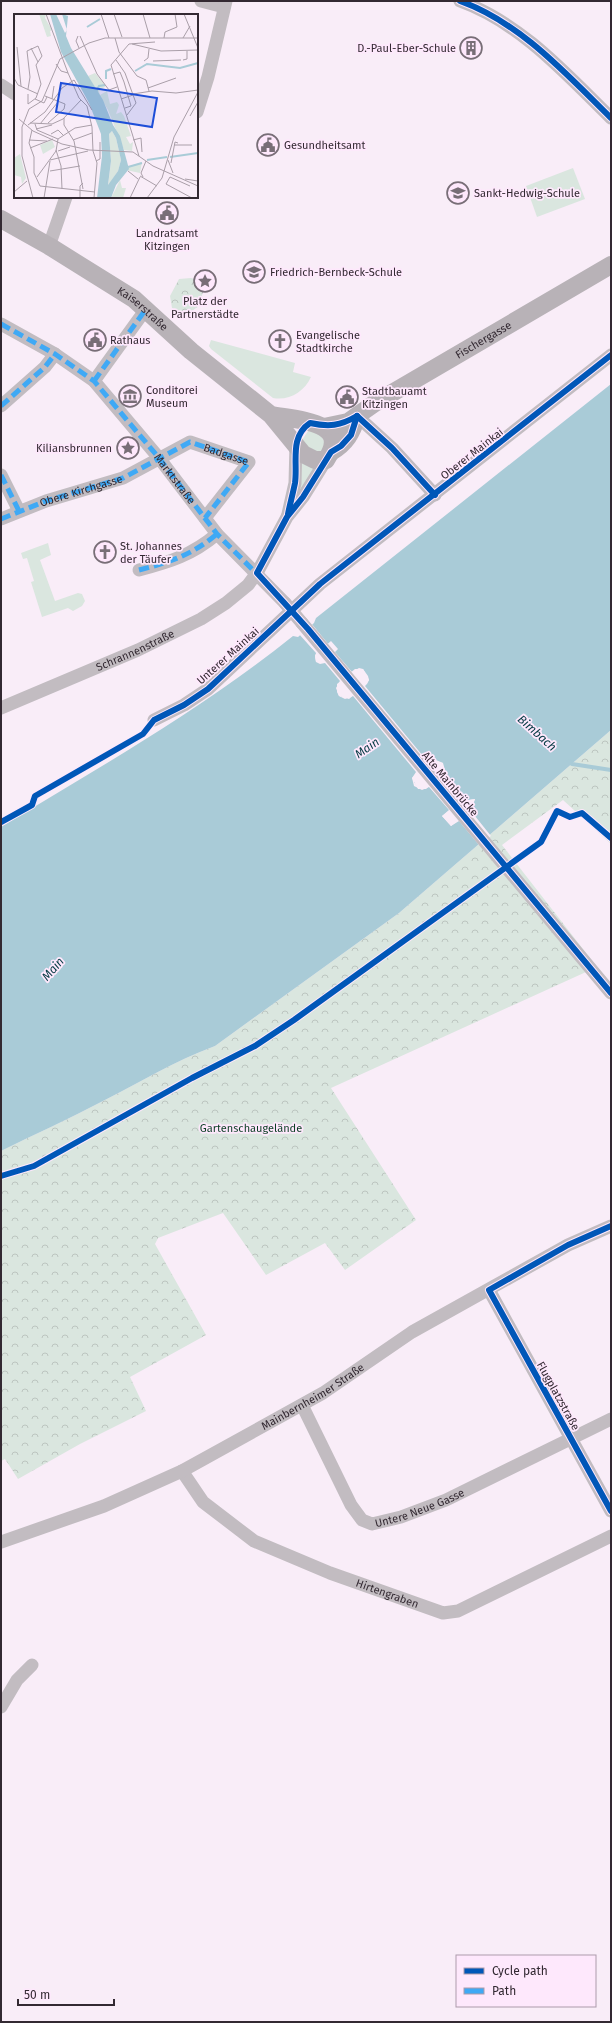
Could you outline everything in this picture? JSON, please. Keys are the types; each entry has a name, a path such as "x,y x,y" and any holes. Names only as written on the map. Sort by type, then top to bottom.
{"street":[{"path":"198,109 208,77 225,4 201,1"},
{"path":"460,1 494,16 523,35 611,118"},
{"path":"1,85 14,93"},
{"path":"49,246 66,198"},
{"name":"Kaiserstraße","path":"1,220 49,246 114,286 146,309 191,351 271,415 296,444"},
{"name":"Fischergasse","path":"317,425 348,422 375,403 611,264"},
{"path":"94,381 146,309"},
{"name":"Marktstraße","path":"1,324 55,354 94,381 159,458 217,534 257,573"},
{"path":"1,406 45,367 55,354"},
{"name":"Oberer Mainkai","path":"287,609 435,495 611,355"},
{"path":"271,415 317,425 333,438 328,456 303,497 287,517"},
{"path":"296,444 308,457 317,461 328,456 341,446 350,435 357,416 392,448 435,495"},
{"path":"287,517 295,483 296,444 302,431 317,425"},
{"name":"Badgasse","path":"159,458 190,442 248,461 249,464 237,479 229,486 205,518"},
{"name":"Obere Kirchgasse","path":"1,519 19,511 123,478 159,458"},
{"path":"1,475 19,511"},
{"name":"Schrannenstraße","path":"1,708 135,652 201,619 248,585 257,573 287,517"},
{"path":"139,570 170,562 189,554 217,534"},
{"name":"Alte Mainbrücke","path":"257,573 611,993"},
{"name":"Unterer Mainkai","path":"154,720 184,706 208,689 287,609"},
{"name":"Mainbernheimer Straße","path":"1,1542 104,1506 182,1471 302,1405 412,1332 490,1290 568,1245 611,1226"},
{"name":"Flugplatzstraße","path":"490,1290 611,1511"},
{"name":"Untere Neue Gasse","path":"302,1405 351,1505 362,1520 372,1524 401,1517 446,1500 571,1440 611,1419"},
{"name":"Hirtengraben","path":"182,1471 203,1502 254,1541 330,1573 443,1613 458,1611 611,1536"},
{"path":"1,1707 17,1680 32,1665"}],"green space":[{"path":"573,168 585,199 537,217 526,186"},
{"path":"191,278 197,280 204,290 197,308 187,315 179,314 172,308 170,296 179,279"},
{"path":"211,340 295,363 293,372 311,377 300,391 290,397 279,399 273,398 211,349 209,346"},
{"path":"319,430 327,448 315,455 302,440 308,431"},
{"path":"298,461 316,465 301,493 298,482"},
{"path":"48,543 51,555 40,560 55,601 78,593 82,594 85,601 82,606 73,611 68,608 42,617 31,582 34,581 27,558 23,559 21,553"},
{"name":"Gartenschaugelände","path":"611,730 611,844 563,800 502,845 597,967 331,1088 416,1220 345,1270 325,1243 266,1275 223,1213 158,1238 155,1244 206,1335 130,1377 146,1411 80,1444 18,1479 5,1459 1,1461 1,1151 90,1108 172,1065 215,1046 399,913"}],"water":[{"name":"Main","path":"611,384 611,730 399,913 215,1046 172,1065 90,1108 1,1151 1,827 187,713 258,663 293,636 298,637 314,623 316,618","holes":["331,641 338,649 325,662 316,662 315,655","355,669 363,669 369,680 367,684 349,699 339,696 337,692 337,684","432,760 443,763 443,774 426,789 418,789 412,778","475,799 470,811 451,826 442,816 462,801"]}],"pier":[{"path":"311,623 329,645 317,656 318,660 323,661 334,651 352,672 359,668 363,669 369,680 365,686 428,762 436,760 443,763 445,770 441,777 462,801 475,799 471,811 491,836 479,845 459,821 451,826 442,816 449,810 429,787 422,790 414,786 412,778 416,772 353,696 345,699 339,696 336,688 340,681 325,663 320,664 316,662 316,653 299,634","holes":["356,671 362,671 365,674 366,683 348,697 342,697 338,691 339,685","433,762 441,765 442,773 425,787 418,787 414,782 416,776","472,802 469,810 451,823 445,816 463,803"]}],"waterway":[{"name":"Bimbach","path":"569,761 572,764 611,770"}],"marked path":[{"path":"94,381 146,309"},
{"path":"1,324 55,354 94,381 159,458 217,534 259,576"},
{"path":"1,406 45,367 55,354"},
{"path":"1,519 46,501 123,478 190,442 249,462 205,518"},
{"path":"1,475 19,511"},
{"path":"139,570 161,564 190,553 217,534"}],"cycle path":[{"path":"460,1 503,22 523,36 560,67 611,118"},
{"path":"1,822 32,805 35,796 143,734 154,720 184,705 208,689 320,584 611,355"},
{"path":"357,416 351,435 341,446 331,452 303,497 287,517 257,573 308,629 611,993"},
{"path":"357,416 392,448 435,495"},
{"path":"288,514 295,483 297,443 299,435 303,429 310,423 334,425 340,424 357,416"},
{"path":"1,1176 34,1166 192,1078 255,1046 294,1020 541,842 557,811 570,817 582,813 611,838"},
{"path":"611,1226 568,1245 489,1290 611,1511"}],"place":[{"name":"D.-Paul-Eber-Schule","path":"471,48"},
{"name":"Gesundheitsamt","path":"268,145"},
{"name":"Sankt-Hedwig-Schule","path":"458,193"},
{"name":"Landratsamt Kitzingen","path":"167,213"},
{"name":"Friedrich-Bernbeck-Schule","path":"254,272"},
{"name":"Platz der Partnerstädte","path":"205,281"},
{"name":"Rathaus","path":"95,340"},
{"name":"Evangelische Stadtkirche","path":"280,341"},
{"name":"Conditorei Museum","path":"130,396"},
{"name":"Stadtbauamt Kitzingen","path":"347,397"},
{"name":"Kiliansbrunnen","path":"128,448"},
{"name":"St. Johannes der Täufer","path":"105,552"}]}
